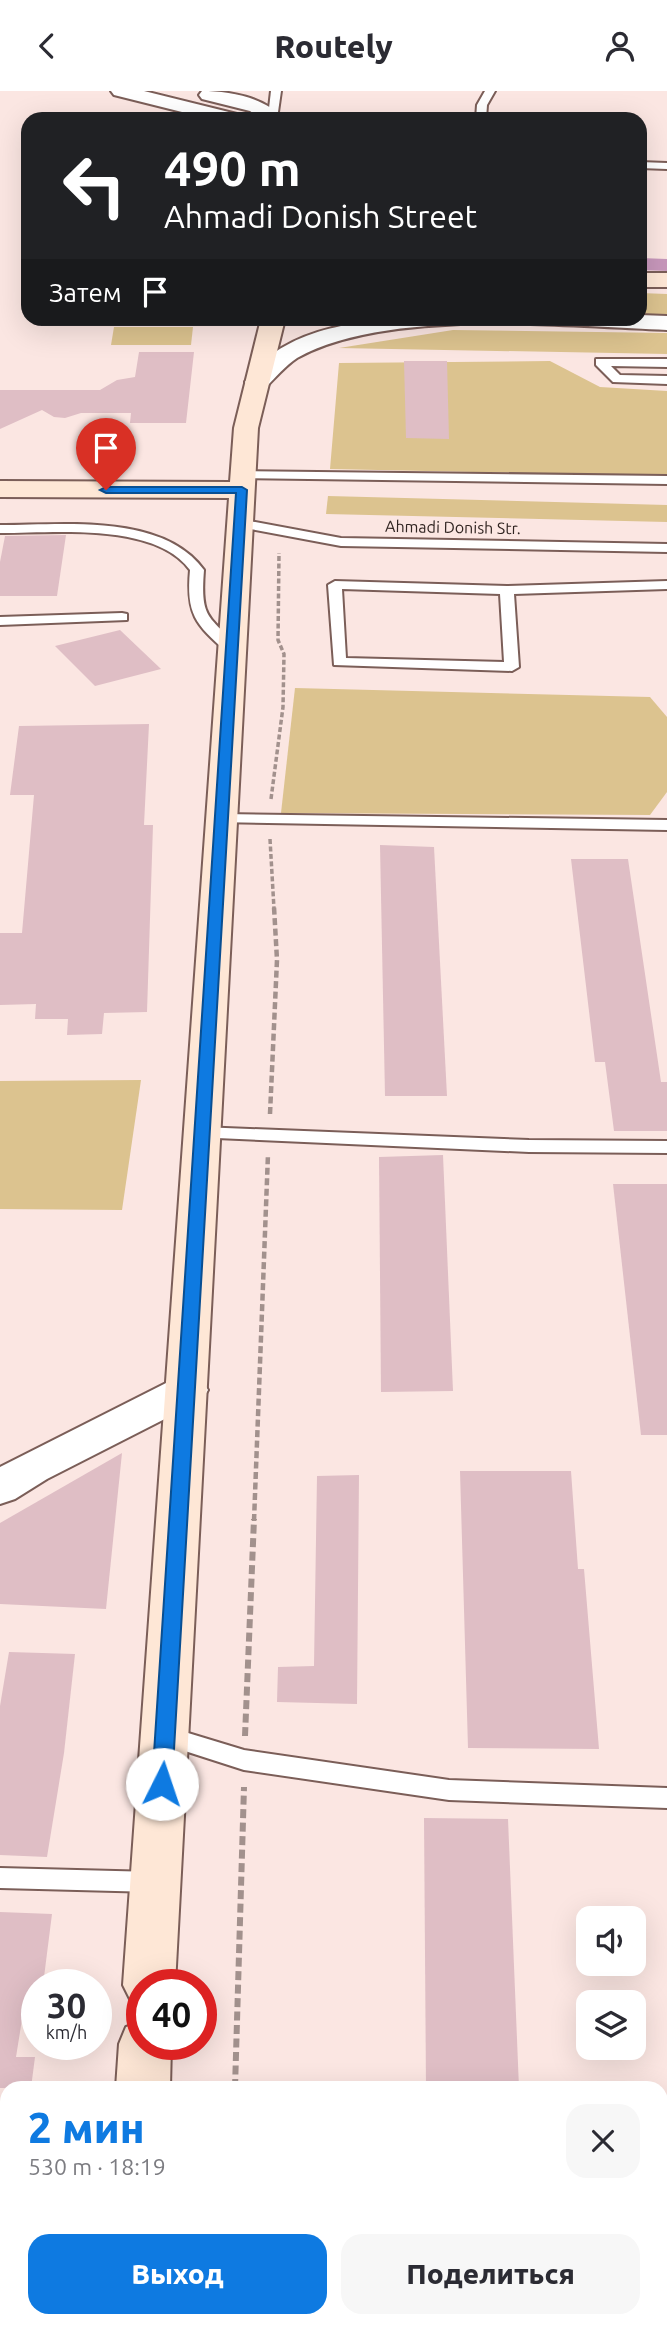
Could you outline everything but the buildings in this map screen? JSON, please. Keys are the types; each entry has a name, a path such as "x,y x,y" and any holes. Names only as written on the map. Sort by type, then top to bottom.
{"street":[{"path":"121,91 205,112"},
{"path":"191,91 261,112"},
{"path":"647,280 667,280"},
{"path":"647,324 667,324"},
{"path":"150,1969 246,428 271,326"},
{"path":"257,382 268,366 288,352 320,338 364,326"},
{"path":"0,489 130,497 185,510 241,497"},
{"path":"0,502 130,497 241,497"},
{"path":"11,1472 187,1390"},
{"path":"143,2081 144,2060"}],"lane":[{"path":"269,112 276,91"},
{"path":"482,112 482,105 490,91"},
{"path":"647,165 667,166"},
{"path":"667,363 600,362 617,379 667,380"},
{"path":"241,497 667,480"},
{"name":"Ahmadi Donish Str.","path":"241,497 341,542 667,548"},
{"path":"0,529 123,533 160,542 184,553 197,570 194,603 202,623 232,649"},
{"path":"507,590 512,667 339,662 335,585 507,590 667,585"},
{"path":"0,621 121,617"},
{"path":"222,819 667,825"},
{"path":"201,1133 529,1146 667,1147"},
{"path":"165,1735 244,1760 449,1790 667,1798"},
{"path":"0,1878 155,1882"}],"path":[{"path":"236,2081 244,1760 277,960 268,819 284,707 284,655 278,640 279,553"}],"shaded area":[{"path":"647,293 667,294 667,319 647,318"},
{"path":"114,327 193,327 191,345 111,345"},
{"path":"453,330 667,333 667,354 339,348"},
{"path":"550,361 600,387 667,391 667,476 330,469 339,363"},
{"path":"328,496 667,505 667,522 326,514"},
{"path":"295,688 650,697 667,717 667,792 650,815 281,813"},
{"path":"141,1080 122,1210 0,1209 0,1081"}],"waterway":[{"path":"647,264 667,265"}],"route":[{"path":"106,490 242,490 162,1784"}]}
